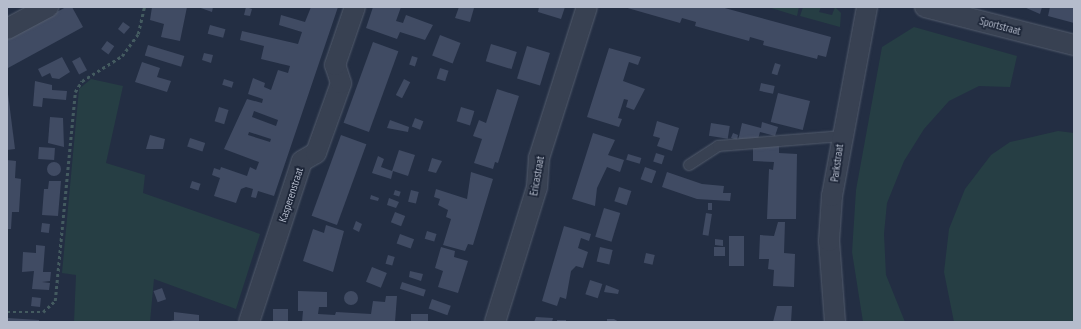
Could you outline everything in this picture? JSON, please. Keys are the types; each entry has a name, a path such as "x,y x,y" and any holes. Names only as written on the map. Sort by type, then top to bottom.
{"street":[{"path":"7,29 48,7"},
{"name":"Kasperenstraat","path":"249,322 302,161 316,153 341,83 335,65 355,7"},
{"name":"Ericastraat","path":"494,322 537,186 539,158 587,7"},
{"name":"Parkstraat","path":"836,322 830,241 841,136 867,7"},
{"name":"Sportstraat","path":"925,7 1074,45"}],"lane":[{"path":"689,165 718,146 841,136"}],"path":[{"path":"7,312 43,312 55,300 75,92 82,81 122,56 138,34 144,7"}],"green space":[{"path":"768,7 799,7 797,16"},
{"path":"803,7 821,7 819,12 832,15 835,7 841,13 840,27 800,16"},
{"path":"914,27 1017,56 1010,87 979,86 949,101 924,129 904,161 887,203 884,234 886,275 905,322 863,322 852,252 856,190 882,47"},
{"path":"91,79 123,86 106,163 145,175 143,193 260,234 236,309 154,279 150,322 74,322 76,275 62,273 79,89"},
{"path":"1058,131 1074,133 1074,322 954,322 944,272 949,229 965,189 991,155 1010,142"}],"building":[{"path":"66,7 72,7 83,27 8,68 7,39"},
{"path":"152,7 187,7 180,41 161,37 164,24 150,20"},
{"path":"198,7 213,7 212,12"},
{"path":"246,7 252,9 250,16 244,15"},
{"path":"311,7 338,7 274,196 258,191 256,198 251,197 253,189 246,187 241,189 236,203 214,196 220,178 212,175 214,168 220,170 221,167 247,176 250,167 256,170 259,162 224,149 247,99 262,103 263,99 248,94 253,78 265,83 264,87 271,90 278,70 288,73 290,66 261,59 264,46 240,40 242,31 298,44 302,32 279,25 281,15 305,22","holes":["254,111 278,120 276,126 252,117","249,132 271,139 270,142 248,135"]},
{"path":"373,7 401,7 396,21 403,23 406,15 433,25 425,40 400,32 397,39 366,28"},
{"path":"459,7 474,8 470,22 455,18"},
{"path":"539,7 565,7 561,19 538,12"},
{"path":"624,7 721,7 831,37 826,57 818,55 817,59 763,45 764,41 750,37 749,41 695,26 696,22 682,18 680,23"},
{"path":"1024,7 1042,7 1040,14"},
{"path":"1050,7 1074,7 1074,23 1048,16"},
{"path":"123,22 130,27 124,34 118,29"},
{"path":"210,25 225,29 223,38 208,34"},
{"path":"440,35 461,43 453,63 432,56"},
{"path":"107,41 114,46 108,54 101,49"},
{"path":"373,42 398,51 369,132 344,123"},
{"path":"491,44 517,52 512,69 486,61"},
{"path":"148,45 184,56 181,67 145,56"},
{"path":"527,46 550,53 540,86 517,79"},
{"path":"609,48 641,57 638,65 629,62 623,81 645,89 634,110 626,107 628,100 624,99 618,118 622,119 619,127 587,117"},
{"path":"204,53 213,55 211,63 202,60"},
{"path":"412,56 418,58 415,66 409,65"},
{"path":"62,57 70,72 59,79 52,78 50,73 42,77 38,69"},
{"path":"80,57 87,70 79,74 72,61"},
{"path":"142,62 160,68 157,77 171,81 167,92 135,82"},
{"path":"775,63 781,65 777,75 772,73"},
{"path":"440,68 449,71 445,81 437,78"},
{"path":"224,79 234,82 232,88 222,85"},
{"path":"404,79 410,82 402,98 396,95"},
{"path":"35,81 52,85 52,90 67,91 66,100 43,98 42,107 33,106"},
{"path":"761,83 775,86 773,94 759,91"},
{"path":"7,86 15,149 7,150"},
{"path":"497,89 519,96 498,163 495,162 493,169 474,163 482,139 473,136 479,120 486,123"},
{"path":"778,93 810,101 803,130 771,122"},
{"path":"219,107 229,110 224,124 215,121"},
{"path":"461,107 474,111 470,125 457,121"},
{"path":"50,117 63,118 64,147 48,143"},
{"path":"415,118 423,121 420,130 412,126"},
{"path":"390,120 409,127 408,132 387,128"},
{"path":"657,121 679,128 672,151 657,146 660,138 653,136"},
{"path":"762,122 778,127 775,136 760,132 758,139 738,141 742,123 761,128"},
{"path":"711,123 730,126 728,139 709,136"},
{"path":"593,133 615,140 608,155 624,160 620,172 607,167 597,188 595,206 572,199"},
{"path":"733,133 738,135 737,140 731,138"},
{"path":"150,135 165,139 163,149 146,149"},
{"path":"341,135 366,144 337,225 312,216"},
{"path":"190,138 205,143 202,152 187,147"},
{"path":"779,145 779,153 797,154 796,219 767,219 769,169 773,170 774,162 753,161 753,147"},
{"path":"39,147 55,148 54,160 38,159"},
{"path":"399,150 415,155 408,176 393,171 391,179 372,173 378,156 384,159 381,167 392,171"},
{"path":"656,153 665,156 662,164 653,162"},
{"path":"628,154 641,158 640,164 626,160"},
{"path":"432,158 442,161 436,173 428,171"},
{"path":"7,160 16,161 15,178 21,179 19,212 12,212 11,229 7,229"},
{"path":"54,162 59,164 61,169 59,174 54,176 49,174 47,169 49,164"},
{"path":"645,167 656,171 652,183 641,179"},
{"path":"471,172 493,179 473,245 468,244 465,251 443,245 451,219 446,217 448,210 438,205 440,199 434,197 436,189 467,199"},
{"path":"667,172 702,184 724,186 723,193 731,193 730,201 697,199 662,187"},
{"path":"49,181 61,181 58,216 42,215 44,189 48,189"},
{"path":"192,181 201,184 198,190 190,188"},
{"path":"619,187 631,191 627,205 614,201"},
{"path":"395,190 401,192 399,197 393,195"},
{"path":"411,190 419,192 416,204 408,202"},
{"path":"371,195 379,198 378,201 370,199"},
{"path":"389,198 399,202 396,208 387,205"},
{"path":"708,203 712,203 712,210 708,210"},
{"path":"604,208 620,213 611,242 595,237"},
{"path":"395,212 405,216 401,226 391,222"},
{"path":"706,213 712,214 708,236 703,235"},
{"path":"356,221 362,224 359,232 353,229"},
{"path":"778,222 785,222 784,253 795,254 794,287 773,286 774,270 768,269 769,259 759,259 760,235 774,236"},
{"path":"42,223 50,224 49,233 41,232"},
{"path":"326,225 344,231 333,272 303,261 313,229 324,233"},
{"path":"564,226 591,234 589,241 581,238 578,248 588,252 583,268 576,266 571,271 566,299 560,297 557,306 542,301"},
{"path":"427,231 437,234 434,242 425,239"},
{"path":"400,234 414,239 411,249 397,243"},
{"path":"729,236 744,236 744,266 729,266"},
{"path":"715,239 723,240 723,246 715,245"},
{"path":"36,245 45,246 43,272 51,272 50,281 42,282 50,283 49,290 32,289 34,271 22,272 23,252 36,253"},
{"path":"441,247 455,251 454,257 468,261 458,293 438,287 443,271 435,268"},
{"path":"600,247 613,250 609,265 597,262"},
{"path":"714,247 725,247 725,256 714,256"},
{"path":"646,253 655,255 653,265 644,263"},
{"path":"388,255 395,257 392,266 386,264"},
{"path":"372,267 387,273 381,288 366,282"},
{"path":"410,271 423,274 421,281 409,277"},
{"path":"590,280 602,284 598,298 585,294"},
{"path":"402,282 426,290 424,296 400,289"},
{"path":"606,285 619,290 618,294 604,292"},
{"path":"162,288 166,299 158,302 154,291"},
{"path":"298,291 327,292 327,307 319,307 318,314 335,315 336,312 371,314 373,301 385,302 386,296 397,296 395,322 302,322 303,311 298,311"},
{"path":"348,291 354,291 358,295 358,301 354,305 348,305 344,301 344,295"},
{"path":"32,297 41,298 40,307 31,306"},
{"path":"432,299 451,306 447,315 429,308"},
{"path":"777,306 792,306 791,322 773,322"},
{"path":"273,309 288,309 288,322 273,322"},
{"path":"174,312 199,315 199,322 165,322 174,320"},
{"path":"411,314 428,314 428,322 411,322"},
{"path":"536,317 553,318 552,322 534,322"},
{"path":"7,318 39,320 39,322 7,322"},
{"path":"607,319 614,319 619,322 607,322"},
{"path":"557,320 566,320 566,322 557,322"}]}
